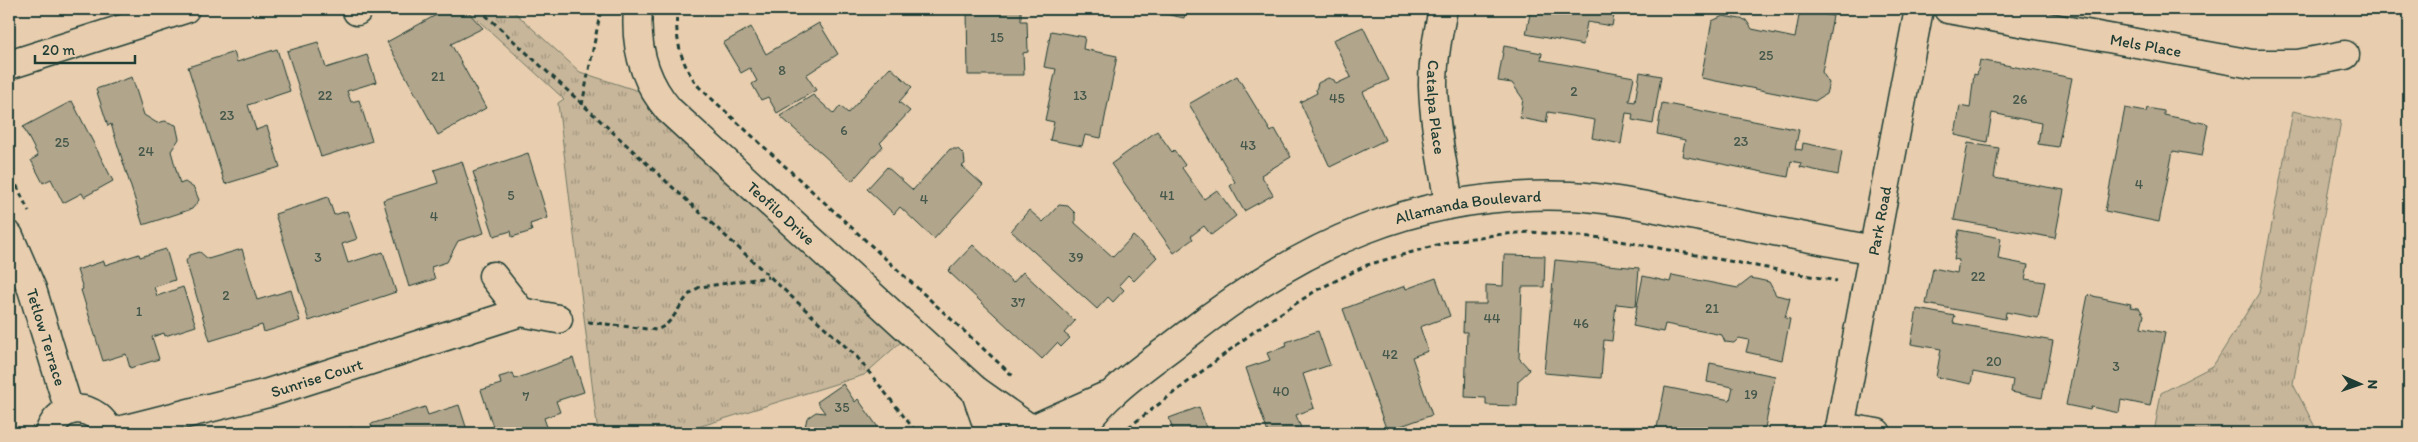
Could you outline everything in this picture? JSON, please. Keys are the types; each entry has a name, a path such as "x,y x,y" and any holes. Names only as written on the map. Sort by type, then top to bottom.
{"street":[{"path":"9,65 185,9"},
{"name":"Teofilo Drive","path":"638,9 636,26 641,62 657,97 668,110 975,390 1027,430"},
{"name":"Catalpa Place","path":"1443,9 1436,41 1433,85 1449,204"},
{"name":"Park Road","path":"1840,430 1919,9"},
{"name":"Mels Place","path":"1948,9 2252,64 2298,64 2345,55"},
{"name":"Allamanda Boulevard","path":"1077,433 1111,394 1227,305 1301,258 1347,235 1390,219 1449,204 1517,196 1599,199 1873,250"},
{"name":"Tetlow Terrace","path":"9,236 32,288 69,410"},
{"path":"493,276 521,312"},
{"name":"Sunrise Court","path":"110,433 268,393 521,312 558,319"},
{"name":"Teofilo Drive","path":"975,390 990,433"},
{"name":"Allamanda Boulevard","path":"1027,430 1111,394"},
{"path":"49,433 57,418 69,410 91,412 99,417 110,433"},
{"path":"1840,430 1877,433"}],"path":[{"path":"479,9 857,357 917,433"},
{"path":"582,105 601,9"},
{"path":"676,9 676,36 680,54 689,74 700,87 1016,378"},
{"path":"1121,433 1264,324 1318,290 1367,265 1451,241 1530,232 1566,234 1604,238 1840,281"},
{"path":"558,319 656,330 666,326 692,290 700,287 769,277"}],"green space":[{"path":"466,9 511,9 580,72 657,97 912,332 864,375 679,433 598,433 558,103 564,99"},
{"path":"2293,111 2341,121 2293,384 2315,427 2314,433 2154,433 2161,393 2213,366 2259,293"}],"building":[{"path":"447,9 465,9 483,28 451,44 486,108 438,135 387,42"},
{"path":"967,9 1021,9 1021,21 1027,21 1028,52 1023,53 1024,75 968,75"},
{"path":"1162,9 1186,9 1184,18 1161,13"},
{"path":"1531,9 1615,9 1612,26 1587,22 1583,45 1526,34"},
{"path":"1800,10 1833,16 1822,72 1829,83 1826,94 1815,101 1701,78 1712,21 1723,16 1746,20 1752,29 1795,38"},
{"path":"819,23 838,54 806,75 816,90 777,113 768,97 761,100 752,84 757,81 750,68 741,73 723,43 751,27 766,54"},
{"path":"1363,27 1389,80 1363,92 1385,140 1330,167 1300,102 1317,93 1318,83 1328,78 1334,80 1336,84 1351,77 1333,40"},
{"path":"1051,31 1085,37 1083,49 1117,56 1101,138 1085,135 1082,146 1050,140 1054,122 1045,120 1056,69 1044,67"},
{"path":"318,42 326,68 367,55 376,82 347,91 351,102 359,100 372,141 321,157 287,51"},
{"path":"1504,46 1542,53 1541,60 1634,77 1629,101 1635,102 1640,72 1661,76 1653,124 1632,120 1633,114 1626,113 1621,144 1592,138 1595,120 1548,112 1546,123 1520,118 1523,99 1512,83 1498,81"},
{"path":"277,49 290,91 248,105 256,130 267,126 280,167 225,184 188,67 234,52 237,62"},
{"path":"1980,60 2072,78 2058,147 2038,144 2041,123 1992,113 1987,142 1955,135 1960,106 1970,108 1974,74 1977,75"},
{"path":"890,67 912,87 899,102 910,111 880,143 883,146 852,181 780,116 813,95 834,114 840,106 848,113"},
{"path":"1237,76 1271,132 1275,129 1291,157 1261,175 1273,195 1244,211 1230,186 1235,182 1189,104"},
{"path":"132,77 144,115 157,123 165,121 176,125 179,139 171,151 180,184 185,182 194,188 199,200 192,209 143,225 111,124 108,126 96,89"},
{"path":"72,101 113,181 84,197 82,193 63,203 51,179 43,183 31,160 38,156 23,127"},
{"path":"1662,103 1799,130 1795,149 1802,150 1803,143 1842,151 1838,175 1800,167 1801,163 1791,161 1788,177 1682,156 1685,140 1657,134"},
{"path":"2125,108 2146,112 2147,108 2164,111 2164,115 2208,124 2202,156 2173,151 2159,222 2105,211"},
{"path":"1157,131 1172,152 1174,150 1185,165 1182,168 1204,199 1217,190 1236,216 1211,235 1204,226 1191,236 1193,239 1174,253 1111,164"},
{"path":"1968,143 1999,148 1994,178 2064,190 2055,238 1954,220"},
{"path":"950,149 958,149 964,155 965,164 962,166 983,185 934,239 900,207 894,214 867,189 887,167 913,190"},
{"path":"528,153 548,218 530,224 532,231 512,237 511,231 494,236 473,172"},
{"path":"462,161 484,233 458,241 447,262 431,267 435,279 409,287 383,200 438,183 434,170"},
{"path":"328,197 334,215 347,211 357,239 342,244 348,263 383,252 396,292 309,321 275,214"},
{"path":"1059,205 1068,206 1075,213 1075,223 1113,257 1133,236 1157,257 1134,281 1128,275 1119,285 1124,290 1113,302 1108,297 1097,309 1011,231 1029,210 1043,222"},
{"path":"1959,230 2001,238 1998,259 2028,265 2025,279 2045,282 2038,318 2006,312 2005,319 1926,304 1933,268 1957,273 1959,260 1954,259"},
{"path":"973,245 1013,283 1023,272 1075,321 1064,333 1070,338 1061,347 1057,343 1042,359 948,271"},
{"path":"166,249 175,280 154,287 157,296 183,287 196,326 165,336 164,333 152,337 159,359 130,368 126,354 103,361 81,290 83,289 77,270 104,261 105,265 139,254 140,257"},
{"path":"242,249 257,300 291,290 300,321 264,332 262,325 210,341 186,261 190,255 200,252 208,259"},
{"path":"1504,255 1545,256 1544,287 1522,287 1519,358 1530,370 1518,381 1517,406 1486,405 1486,398 1465,397 1467,332 1463,332 1464,304 1486,304 1486,285 1503,286"},
{"path":"1555,260 1639,268 1636,306 1616,304 1612,341 1604,340 1601,378 1544,373"},
{"path":"1672,275 1738,288 1751,278 1769,282 1776,295 1790,298 1785,318 1790,319 1782,360 1746,352 1749,340 1739,338 1734,343 1725,342 1722,335 1665,324 1663,332 1633,326 1643,276 1670,282"},
{"path":"1436,278 1450,316 1420,327 1428,351 1412,357 1432,415 1387,431 1343,309 1405,286 1406,289"},
{"path":"2088,295 2131,304 2130,307 2139,308 2144,315 2141,328 2165,333 2150,406 2121,400 2119,413 2091,407 2090,410 2066,405"},
{"path":"1917,309 1955,316 1953,323 2053,341 2042,398 2011,392 2013,380 1973,372 1971,384 1936,377 1941,349 1911,344"},
{"path":"1318,331 1330,365 1303,374 1314,408 1296,415 1303,433 1268,433 1246,368 1270,360 1267,353 1287,346 1286,342"},
{"path":"573,358 584,392 556,401 560,412 544,418 549,433 495,433 481,390 501,384 499,377 513,373 515,379"},
{"path":"1710,363 1775,376 1764,433 1656,433 1665,387 1730,400 1733,387 1707,382"},
{"path":"843,384 855,402 858,399 882,433 807,433 805,427 807,418 816,412 825,413 817,402"},
{"path":"459,405 468,433 374,433 371,424 425,407 428,415"},
{"path":"1199,407 1208,433 1174,433 1169,418"},
{"path":"352,427 354,433 331,433"}]}
